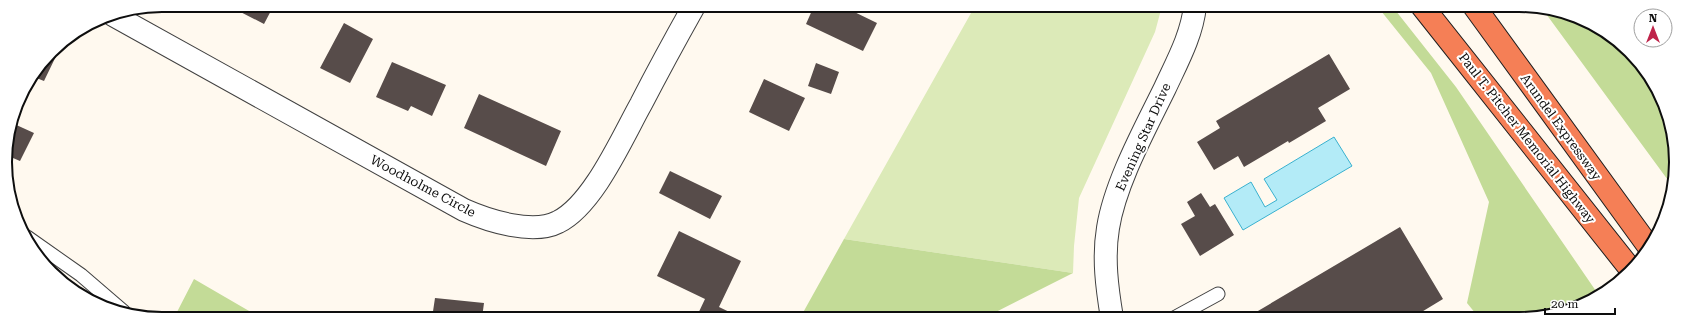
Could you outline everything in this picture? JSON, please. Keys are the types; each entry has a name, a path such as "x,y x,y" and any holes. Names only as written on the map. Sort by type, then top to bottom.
{"highway":[{"name":"Paul T. Pitcher Memorial Highway","path":"1427,12 1628,265"},
{"name":"Arundel Expressway","path":"1478,12 1646,242"}],"street":[{"name":"Woodholme Circle","path":"119,18 464,210 488,220 516,226 540,226 557,223 572,214 603,175 691,12"},
{"name":"Evening Star Drive","path":"1111,312 1107,290 1106,260 1108,227 1129,163 1185,44 1194,12"}],"lane":[{"path":"35,242 81,275 115,304"},
{"path":"1185,312 1218,294"}],"green space":[{"path":"972,12 1160,12 1155,32 1079,198 1073,273 844,239"},
{"path":"1382,12 1397,12 1456,87 1596,291 1576,301 1558,307 1529,312 1474,312 1467,303 1489,202 1431,73"},
{"path":"1547,15 1576,23 1602,37 1618,49 1632,63 1644,79 1654,96 1664,123 1669,152 1668,180"},
{"path":"844,239 1073,273 996,312 803,312"},
{"path":"194,279 251,312 177,312"}],"water":[{"path":"1334,137 1352,166 1243,230 1224,198 1251,182 1265,207 1277,200 1264,179"}],"building":[{"path":"241,12 270,12 264,24"},
{"path":"811,12 854,12 877,23 863,51 806,24"},
{"path":"344,23 373,39 350,83 320,68"},
{"path":"1329,54 1350,89 1318,108 1326,121 1244,167 1238,156 1214,170 1197,142 1220,128 1216,121"},
{"path":"56,56 44,81 37,78"},
{"path":"392,62 446,85 432,116 411,106 408,111 376,97"},
{"path":"816,63 839,72 831,94 808,86"},
{"path":"764,79 805,98 789,131 749,112"},
{"path":"479,94 561,131 546,166 464,128"},
{"path":"17,125 34,133 20,161 12,158"},
{"path":"670,171 722,196 710,219 659,193"},
{"path":"1201,193 1210,207 1215,204 1234,235 1200,256 1181,224 1195,216 1187,202"},
{"path":"1400,227 1443,299 1422,312 1256,312"},
{"path":"679,231 741,261 719,307 729,312 699,312 705,299 657,276"},
{"path":"435,298 484,303 483,312 433,312"}]}
